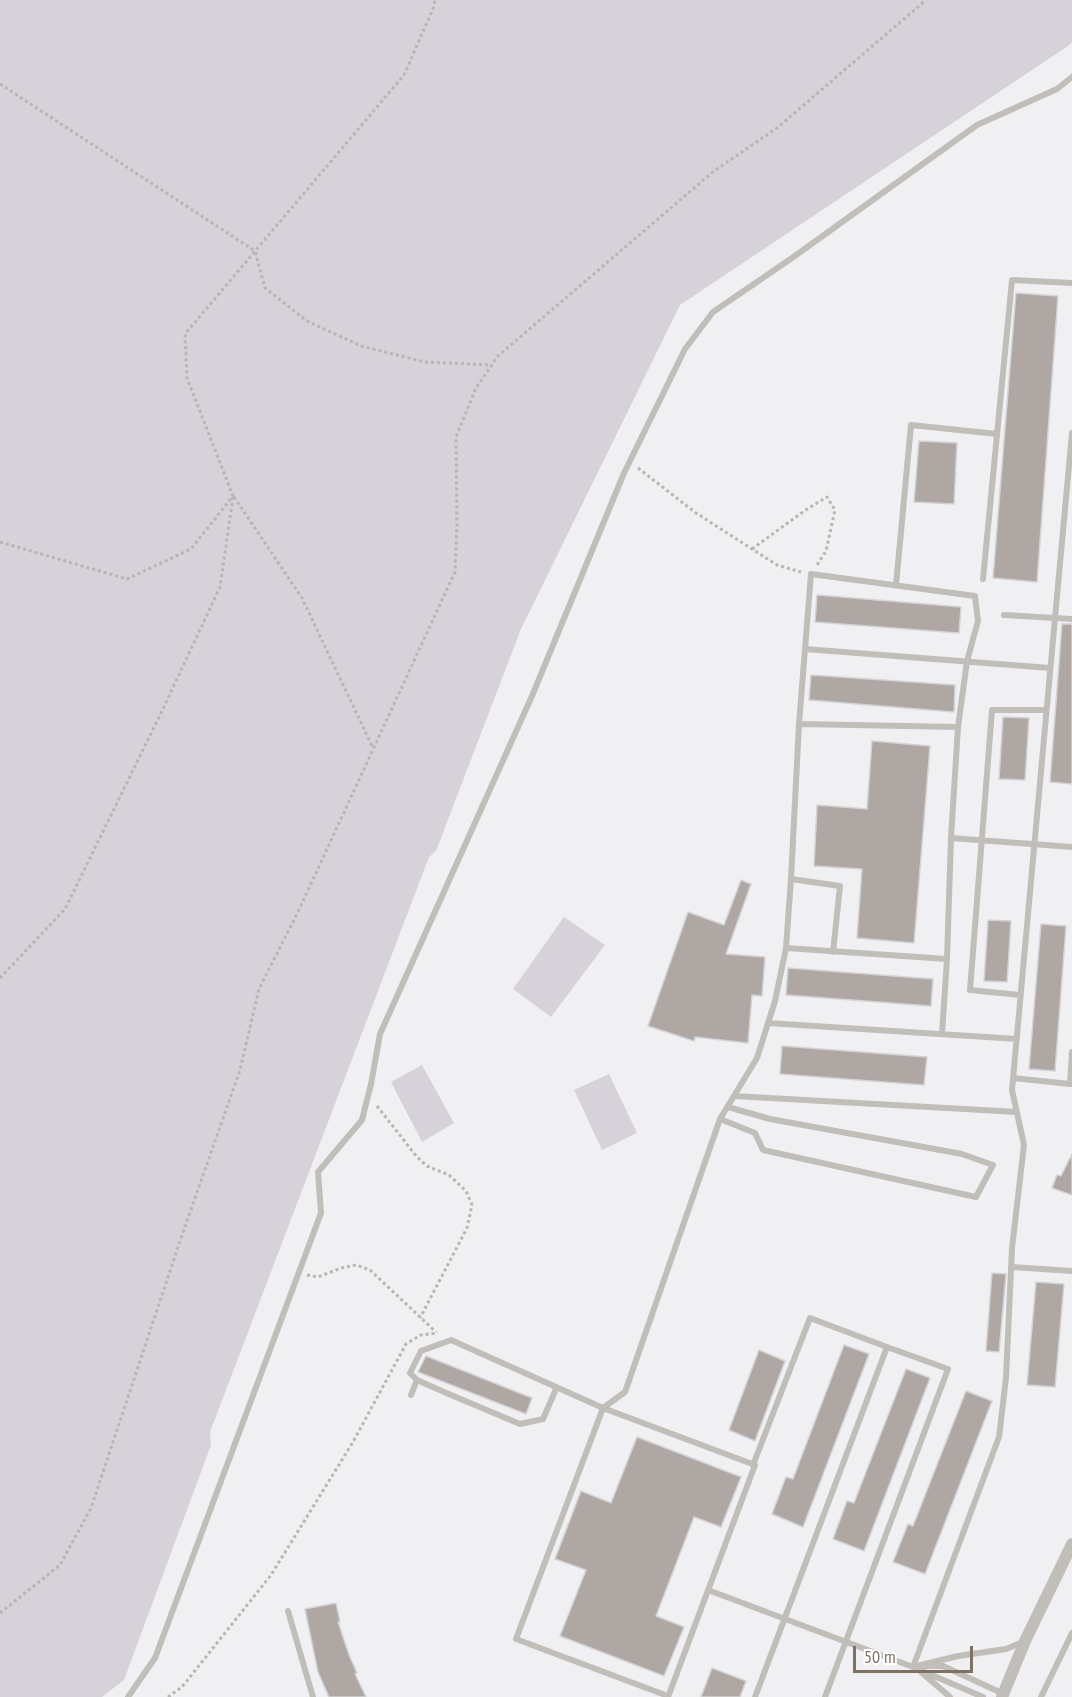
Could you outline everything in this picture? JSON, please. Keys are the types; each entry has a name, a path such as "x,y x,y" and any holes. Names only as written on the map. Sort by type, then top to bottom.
{"street":[{"path":"1003,1695 1025,1641 1072,1544"}],"lane":[{"path":"128,1697 155,1658 321,1213 318,1172 362,1120 380,1034 532,696 630,461 685,349 713,312 977,125 1057,89 1072,77"},
{"path":"983,579 1012,280 1072,283"},
{"path":"896,585 911,425 997,434"},
{"path":"913,1667 999,1437 1006,1378 1011,1267 1024,1145 1012,1089 1072,433"},
{"path":"825,1697 948,1369 810,1318 668,1696 516,1639 603,1408 625,1392 720,1119 757,1058 775,1001 786,948 811,574 975,596 978,621 967,662 958,727 942,1034"},
{"path":"1004,615 1072,619"},
{"path":"805,650 1050,668"},
{"path":"1020,995 970,990 992,710 1046,710"},
{"path":"800,724 958,727"},
{"path":"951,838 1072,847"},
{"path":"791,879 840,886 833,952"},
{"path":"786,948 947,959"},
{"path":"768,1023 1017,1039"},
{"path":"1013,1078 1071,1084 1072,1052"},
{"path":"734,1096 1017,1112"},
{"path":"720,1119 755,1133 764,1150 976,1197 993,1165 962,1154 770,1119 728,1107"},
{"path":"1011,1267 1072,1271"},
{"path":"556,1389 543,1419 520,1424 417,1380 410,1372 421,1351 452,1340 556,1389 753,1465"},
{"path":"755,1697 887,1347"},
{"path":"411,1395 417,1380"},
{"path":"708,1590 913,1667 983,1697"},
{"path":"288,1611 313,1697"},
{"path":"1041,1697 1072,1633"},
{"path":"913,1667 958,1656 1006,1649 1025,1641"},
{"path":"913,1667 943,1666 1003,1695"},
{"path":"913,1667 950,1697"}],"path":[{"path":"373,748 302,598 233,496 186,378 185,334 404,75 434,9 435,0"},
{"path":"0,1613 60,1565 91,1508 240,1070 259,989 297,914 454,572 457,524 456,437 476,388 498,356 714,171 777,128 926,0"},
{"path":"0,84 255,251 266,288 307,321 361,346 425,362 492,365"},
{"path":"630,461 696,513 752,549 777,565 811,574 826,551 835,510 827,497 752,549"},
{"path":"0,542 127,579 191,549 233,496"},
{"path":"0,978 65,909 161,713 220,587 233,496"},
{"path":"369,1095 417,1157 427,1166 449,1175 466,1191 472,1205 467,1228 420,1318"},
{"path":"299,1272 318,1277 356,1264 370,1270 436,1332 452,1340"},
{"path":"170,1696 182,1687 271,1575 353,1442 406,1344 421,1335 436,1332"}],"shaded area":[{"path":"0,0 1072,0 1072,42 1068,46 680,305 521,629 436,851 429,857 210,1432 211,1445 124,1680 102,1697 0,1697"},
{"path":"564,917 605,945 551,1017 513,989"},
{"path":"422,1065 454,1123 422,1142 391,1082"},
{"path":"609,1074 637,1133 602,1150 574,1090"}],"building":[{"path":"1016,293 1058,296 1037,582 993,578"},
{"path":"919,441 957,443 954,504 914,502"},
{"path":"817,595 961,607 959,633 815,622"},
{"path":"1062,624 1072,624 1072,784 1050,782"},
{"path":"811,675 955,685 954,712 809,700"},
{"path":"1003,717 1029,718 1025,780 999,779"},
{"path":"872,741 930,746 914,943 857,938 862,869 814,866 817,805 867,809"},
{"path":"741,880 751,884 726,954 765,957 762,996 752,995 748,1043 695,1037 694,1041 648,1026 688,912 724,925"},
{"path":"988,920 1011,921 1007,982 984,981"},
{"path":"1041,924 1066,926 1055,1071 1029,1069"},
{"path":"788,968 933,979 931,1006 786,995"},
{"path":"782,1046 927,1057 924,1085 780,1074"},
{"path":"1072,1154 1072,1195 1052,1188 1057,1175 1061,1176"},
{"path":"992,1273 1006,1274 999,1352 986,1351"},
{"path":"1036,1282 1064,1284 1055,1387 1027,1385"},
{"path":"844,1345 869,1354 803,1527 772,1514 786,1477 793,1479"},
{"path":"759,1350 785,1361 755,1441 729,1430"},
{"path":"426,1356 532,1398 526,1414 418,1372"},
{"path":"906,1369 930,1378 864,1551 833,1539 847,1501 854,1503"},
{"path":"966,1391 992,1401 925,1574 893,1562 908,1524 913,1526"},
{"path":"637,1437 741,1477 721,1527 694,1517 656,1616 684,1627 664,1676 560,1636 586,1570 555,1559 581,1491 611,1503"},
{"path":"336,1603 340,1622 338,1622 357,1673 355,1674 366,1697 329,1697 318,1672 305,1609"},
{"path":"712,1668 746,1681 740,1697 701,1697"}]}
